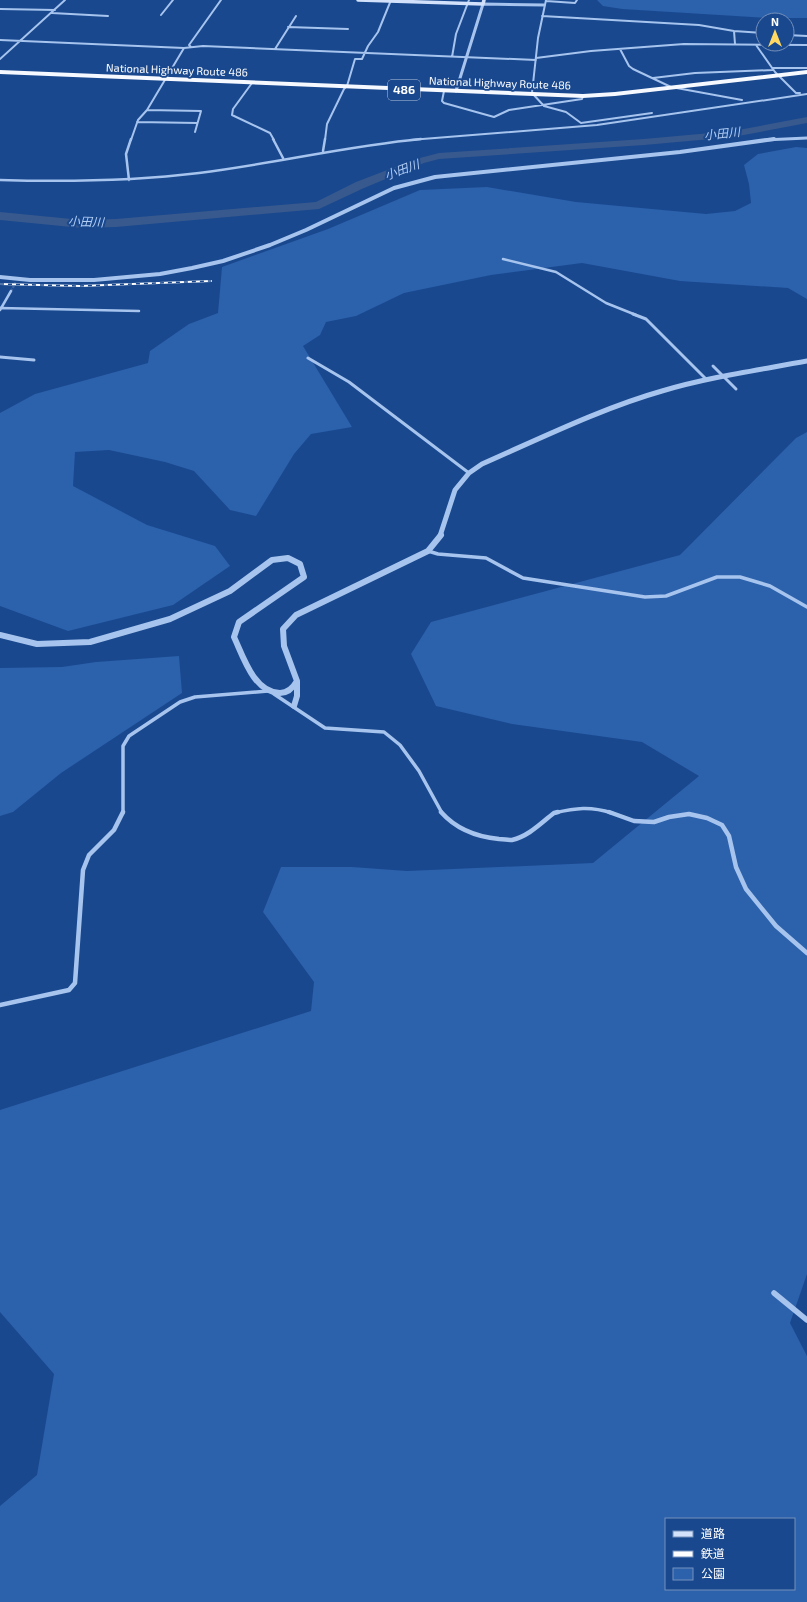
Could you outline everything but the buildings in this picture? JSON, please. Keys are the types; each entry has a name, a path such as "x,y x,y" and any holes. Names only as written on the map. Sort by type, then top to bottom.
{"highway":[{"name":"National Highway Route 486","path":"0,72 165,80 583,96 807,72"}],"main road":[{"path":"358,0 484,2"}],"street":[{"path":"0,59 65,0"},
{"path":"161,15 173,0"},
{"path":"191,47 189,45 220,0"},
{"path":"577,0 575,3 546,0 542,16 532,93 542,105 566,112 581,123 599,125"},
{"path":"323,151 327,124 346,87 355,59 362,59 368,46 378,32 391,1"},
{"path":"452,57 456,34 468,2"},
{"path":"456,91 484,2 544,6"},
{"path":"0,9 54,10"},
{"path":"52,13 108,16"},
{"path":"275,49 296,16"},
{"path":"542,16 699,25 734,31 755,32"},
{"path":"288,27 348,29"},
{"path":"734,31 736,44"},
{"path":"795,35 807,36"},
{"path":"0,40 184,48 275,49 452,57 536,59 684,44 755,45"},
{"path":"795,46 807,46"},
{"path":"129,180 126,154 137,122 147,110 184,48"},
{"path":"620,50 629,66 652,78 675,87 745,101"},
{"path":"763,52 773,69 796,93 806,94"},
{"path":"652,78 695,73 807,68"},
{"path":"252,83 233,109 232,115 270,133 283,158"},
{"path":"444,91 442,100 444,103 494,117 509,110 582,99 583,96"},
{"path":"0,180 56,182 129,180 201,172 323,151 426,138 599,125 745,101 806,94"},
{"path":"147,110 202,111 195,132"},
{"path":"568,128 581,123 652,113"},
{"path":"634,116 654,117"},
{"path":"137,122 197,123"},
{"path":"0,277 17,280 101,280 182,270 221,261 274,244 394,188 435,177 689,151 774,138 807,138"},
{"path":"503,259 556,272 606,303 646,319 707,380"},
{"path":"0,308 11,291"},
{"path":"0,308 139,311"},
{"path":"0,358 34,360"},
{"path":"308,358 349,382 469,473"},
{"path":"294,706 298,696 297,681 284,646 284,629 296,614 428,551 440,537 455,490 469,473 482,464 608,410 661,391 707,380 807,361"},
{"path":"713,366 736,389"},
{"path":"428,551 438,554 486,558 523,578 645,597 666,596 717,577 740,577 770,586 807,607"},
{"path":"0,636 36,644 90,642 170,619 230,592 272,560 288,558 300,564 304,577 238,622 234,638 254,677 260,685 294,706 325,728 384,732 400,745 415,766 440,811 449,821 469,832 489,838 511,840 529,834 554,813 582,808 597,808 634,821 654,822 669,817 689,814 717,822 722,825 729,836 736,867 746,889 776,926 807,954"},
{"path":"0,1005 68,990 75,982 83,870 88,855 114,830 123,813 123,746 129,736 171,707 195,697 288,692 294,687 297,681"},
{"path":"774,1293 807,1320"}],"green space":[{"path":"597,0 807,0 807,18 795,18 795,12 755,12 755,17 622,9 603,6"},
{"path":"796,147 807,148 807,299 788,288 680,281 582,263 491,275 404,293 356,316 326,322 320,335 303,346 352,427 311,434 294,454 256,516 230,510 194,471 165,462 109,450 75,452 73,486 147,525 215,546 230,566 173,605 68,631 0,606 0,413 35,394 148,363 150,351 189,324 218,313 222,267 328,229 420,190 487,187 576,202 706,214 735,211 751,203 749,184 744,165 758,154"},
{"path":"807,432 807,1274 790,1323 807,1356 807,1602 0,1602 0,1506 37,1475 54,1374 0,1312 0,1110 311,1011 314,982 263,912 281,867 352,867 407,871 593,863 699,776 642,742 512,724 436,706 411,654 431,622 680,555 796,438"},
{"path":"179,656 182,693 61,773 13,812 0,816 0,668 62,667 96,662"}],"waterway":[{"name":"小田川","path":"0,216 82,224 116,223 319,205 360,185 420,161 439,156 644,142 733,134 807,120"}],"tunnel":[{"path":"11,291 16,282"}],"railway":[{"path":"0,284 80,286 211,281"}]}
